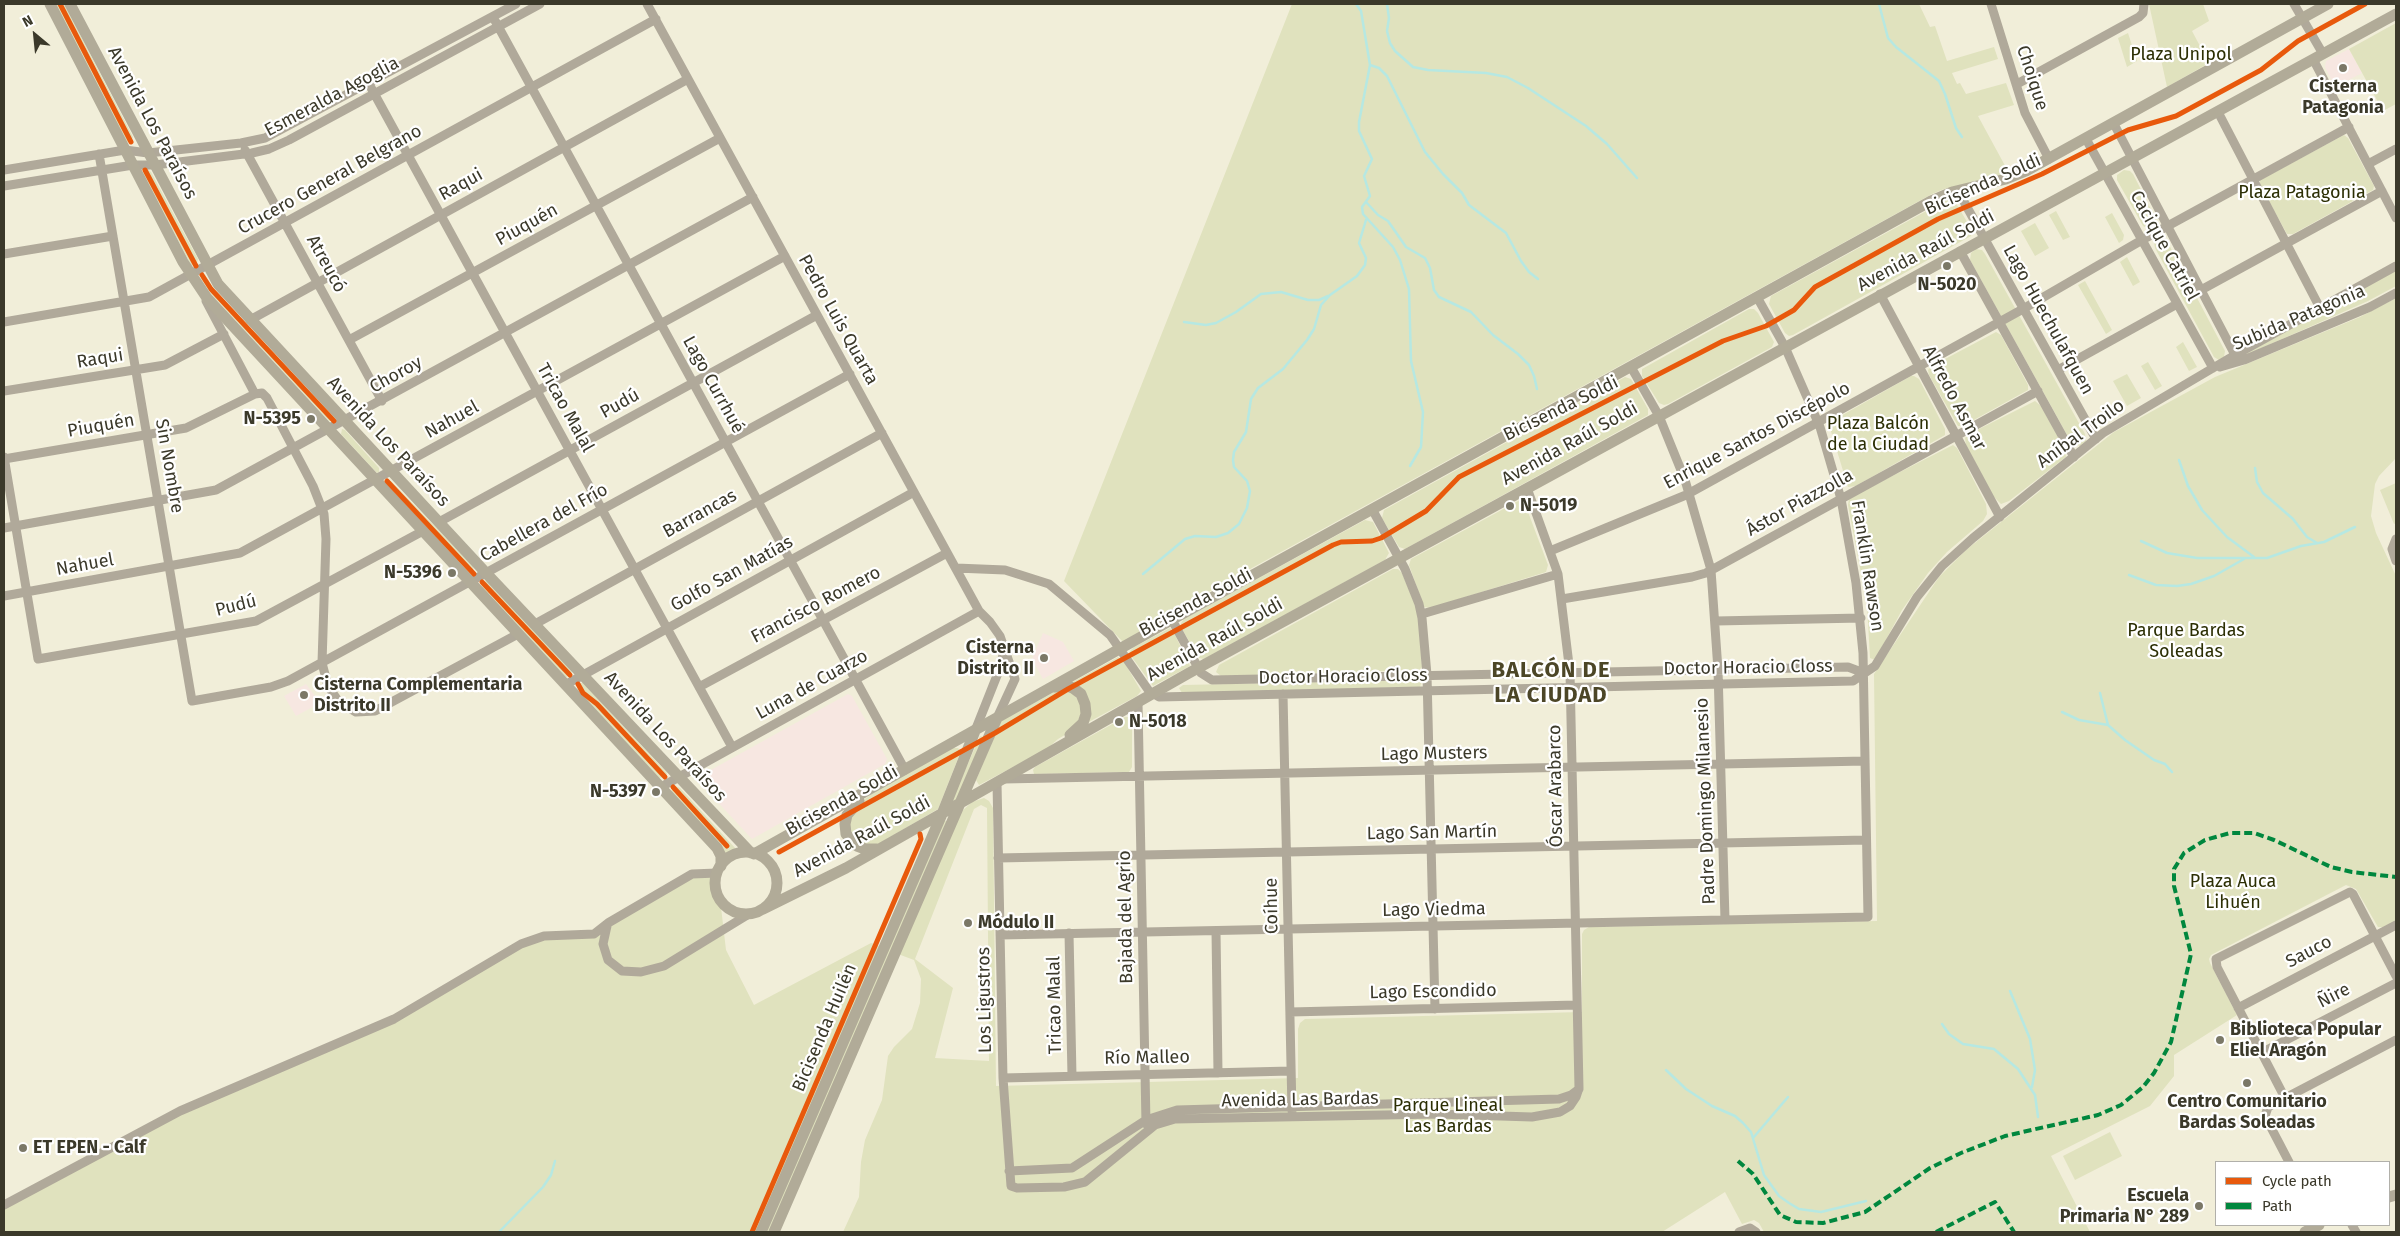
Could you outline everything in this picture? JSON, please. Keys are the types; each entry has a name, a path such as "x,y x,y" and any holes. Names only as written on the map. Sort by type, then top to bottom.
{"main road":[{"name":"Avenida Los Paraísos","path":"50,4 191,274 207,298 718,850 722,859 715,890 722,903 734,912 749,914"},
{"name":"Avenida Los Paraísos","path":"70,4 218,284 486,573 679,777 753,853 769,863 777,880 773,898 763,909"},
{"name":"Avenida Raúl Soldi","path":"753,853 1931,201 1958,191 2016,176 2114,124 2328,4"},
{"name":"Avenida Raúl Soldi","path":"763,909 880,849 1198,668 2396,14"},
{"path":"1048,690 1065,685 1076,690 1084,700 1086,711 1080,728 1059,742 1051,752"},
{"path":"774,1232 998,718"},
{"path":"761,1232 942,814 975,731"},
{"path":"880,849 865,849 854,844 847,836 844,824 852,806 868,796 882,783"},
{"path":"910,832 916,830 924,832 929,838 929,844"},
{"path":"719,869 735,854 753,853"},
{"path":"749,914 763,909"},
{"path":"2305,1232 2317,1226"}],"street":[{"name":"Esmeralda Agoglia","path":"4,170 125,150 148,153 241,143 274,134 516,4"},
{"name":"Esmeralda Agoglia","path":"4,186 133,165 155,165 247,154 282,144 540,4"},
{"name":"Pedro Luis Quarta","path":"647,4 947,553 979,610 994,626 1005,648 1015,678 998,718"},
{"path":"2294,4 2302,18 2348,127 2396,218"},
{"name":"Choique","path":"1993,5 2028,120 2050,158"},
{"path":"2017,84 2143,8"},
{"name":"Lago Currhué","path":"493,16 905,770"},
{"name":"Crucero General Belgrano","path":"4,322 149,297 656,20"},
{"name":"Raqui","path":"250,320 688,79"},
{"name":"Tricao Malal","path":"369,84 732,748"},
{"path":"2218,112 2320,308"},
{"name":"Cacique Catriel","path":"2114,124 2235,355"},
{"path":"2023,310 2142,240 2348,127"},
{"name":"Piuquén","path":"349,340 720,138"},
{"name":"Cacique Catriel","path":"2086,139 2213,368"},
{"name":"Atreucó","path":"241,143 382,401"},
{"path":"2368,164 2396,148"},
{"name":"Sin Nombre","path":"99,154 192,701"},
{"name":"Lago Huechulafquen","path":"1958,191 2096,439"},
{"path":"2201,290 2382,191"},
{"name":"Choroy","path":"4,528 216,490 753,197"},
{"path":"4,254 113,236"},
{"path":"1960,251 2074,457"},
{"name":"Nahuel","path":"4,596 237,555 785,256"},
{"name":"Aníbal Troilo","path":"1864,673 1875,666 1929,581 1957,552 2096,439 2120,422 2235,355 2396,266"},
{"path":"191,274 255,394 260,393 266,396 323,509 326,527 322,663 330,692 344,706 362,713 381,709 518,634"},
{"name":"Subida Patagonia","path":"2213,368 2244,360 2370,307 2396,292"},
{"name":"Alfredo Asmar","path":"1880,294 2000,517"},
{"name":"Franklin Rawson","path":"1757,297 1785,347 1818,422 1840,499 1861,618 1864,673 1868,917"},
{"path":"2058,370 2177,304"},
{"name":"Enrique Santos Discépolo","path":"1550,551 1689,493 2023,310"},
{"name":"Pudú","path":"439,522 817,315"},
{"name":"Raqui","path":"4,391 168,364 224,334"},
{"name":"Padre Domingo Milanesio","path":"1631,367 1659,416 1689,493 1711,570 1719,685 1725,920"},
{"name":"Cabellera del Frío","path":"192,701 275,686 322,663 850,374"},
{"name":"Ástor Piazzolla","path":"1562,599 1692,577 1711,570 2038,391"},
{"name":"Piuquén","path":"4,458 194,425 255,394"},
{"name":"Barrancas","path":"535,624 882,433"},
{"path":"4,458 26,592"},
{"name":"Óscar Arabarco","path":"1527,488 1558,574 1570,673 1579,1088"},
{"name":"Golfo San Matías","path":"566,685 914,492"},
{"path":"1372,509 1399,558 1422,614 1427,676 1434,1009"},
{"name":"Pudú","path":"26,592 38,660 256,621 423,531"},
{"path":"2394,542 2396,561"},
{"name":"Francisco Romero","path":"699,687 947,553"},
{"path":"956,568 1005,570 1049,584 1107,632 1121,649 1152,695"},
{"path":"1422,614 1558,574"},
{"name":"Luna de Cuarzo","path":"660,788 979,610"},
{"path":"1716,621 1861,618"},
{"path":"1172,620 1198,668"},
{"path":"975,731 998,673 1005,648"},
{"name":"Doctor Horacio Closs","path":"1152,695 1159,697 1849,682 1857,679 1864,673 1848,667 1216,680 1206,678 1198,668"},
{"name":"Coíhue","path":"1283,694 1292,1116"},
{"name":"Bajada del Agrio","path":"1138,703 1146,1131"},
{"name":"Lago Musters","path":"1000,781 1139,776 1865,761"},
{"name":"Los Ligustros","path":"1000,781 998,858 1003,1078 1011,1186"},
{"name":"Lago San Martín","path":"998,858 1866,840"},
{"path":"4,1205 180,1111 387,1023 521,944 544,936 594,934 608,923 692,874 719,869"},
{"path":"2284,1098 2215,962 2218,958 2350,892 2354,894 2396,976"},
{"path":"608,923 603,936 603,944 608,960 622,971 641,972 664,966 749,914"},
{"name":"Lago Viedma","path":"1000,935 1868,917"},
{"name":"Sauco","path":"2238,1008 2396,925"},
{"path":"1216,930 1218,1073"},
{"name":"Tricao Malal","path":"1069,934 1072,1076"},
{"name":"Ñire","path":"2261,1053 2396,983"},
{"name":"Lago Escondido","path":"1290,1012 1577,1005"},
{"path":"2289,1161 2265,1112 2268,1107 2396,1040"},
{"name":"Río Malleo","path":"1003,1078 1291,1071"},
{"name":"Avenida Las Bardas","path":"1009,1171 1072,1168 1146,1120 1177,1110 1559,1099 1572,1095 1579,1088"},
{"name":"Avenida Las Bardas","path":"1011,1186 1016,1188 1064,1186 1085,1182 1146,1131 1155,1125 1175,1119 1437,1114 1517,1118 1547,1116 1570,1106 1579,1088"},
{"path":"1739,1232 1753,1230"}],"shaded area":[{"path":"2349,49 2362,73 2335,87 2325,67 2326,61"},
{"path":"1043,633 1063,642 1074,661 1043,679 1032,659"},
{"path":"306,684 320,703 296,716 284,696"},
{"path":"848,694 852,696 887,759 885,764 752,839 699,782 700,776"}],"green space":[{"path":"55,4 64,4 133,137 131,142 127,142"},
{"path":"1292,4 1919,4 1930,27 1935,26 1947,61 1994,47 1998,59 1952,73 1957,84 1960,83 1966,94 2006,83 2014,105 1978,116 2009,173 1944,189 1932,194 1161,618 1123,642 1064,581"},
{"name":"Plaza Unipol","path":"2149,4 2203,4 2209,21 2192,31 2209,63 2167,87"},
{"path":"2396,23 2396,104 2383,111 2349,49"},
{"path":"2128,33 2137,61 2127,67 2118,38"},
{"name":"Plaza Patagonia","path":"2344,135 2348,138 2374,186 2373,190 2293,234 2287,234 2260,185 2260,180"},
{"path":"147,169 151,172 198,259 196,266 191,265 143,173"},
{"path":"2124,170 2130,171 2133,174 2156,219 2156,224 2153,228 2148,229 2143,226 2117,180 2117,175"},
{"path":"1950,198 1954,200 1972,230 1971,236 1793,335 1789,336 1785,333 1769,304 1771,296"},
{"path":"2056,211 2070,237 2063,240 2049,215"},
{"path":"2112,213 2124,235 2123,240 2119,243 2105,217"},
{"path":"2035,223 2049,248 2035,256 2021,231"},
{"path":"2159,237 2164,237 2167,241 2225,351 2224,357 2219,360 2214,357 2155,248 2154,242"},
{"path":"1976,249 1982,250 1985,254 2085,434 2086,441 2080,446 2071,442 1970,260 1971,253"},
{"path":"2127,257 2140,282 2133,286 2120,262"},
{"path":"2396,269 2396,286 2368,301 2237,359"},
{"path":"202,275 205,275 213,288 333,416 334,421 329,421 211,294 201,279"},
{"path":"2085,281 2112,330 2106,334 2078,285"},
{"name":"Parque Bardas Soleadas","path":"2396,298 2396,458 2379,476 2375,484 2371,516 2376,533 2396,576 2396,921 2383,927 2378,927 2356,889 2346,885 2211,955 2210,963 2237,1015 2174,1055 2174,1076 2150,1106 2051,1156 2090,1232 1764,1232 1759,1223 1754,1220 1742,1224 1725,1192 1662,1232 843,1232 859,1197 861,1162 865,1140 882,1100 888,1056 912,1029 920,1003 921,979 914,960 898,954 962,811 972,802 984,798 989,801 993,808 996,1086 1298,1078 1298,1029 1300,1023 1305,1019 1582,1012 1582,934 1589,927 1877,921 1874,674 1939,577 1966,550 2114,432 2215,377 2360,317","holes":["981,805 987,808 989,1061 935,1058 953,988 915,959 974,809"]},
{"path":"1749,309 1754,309 1758,313 1774,342 1772,347 1668,404 1659,403 1642,376 1642,369"},
{"path":"1996,332 2001,335 2028,385 2028,390 1963,426 1958,426 1928,370 1932,366"},
{"path":"2183,342 2197,367 2189,371 2176,347"},
{"path":"2148,362 2162,386 2155,390 2141,366"},
{"path":"2127,374 2141,398 2127,406 2113,381"},
{"name":"Plaza Balcón de la Ciudad","path":"1911,376 1919,379 1945,429 1945,435 1856,486 1848,487 1830,428 1832,421"},
{"path":"1625,377 1631,379 1648,409 1648,415 1405,549 1399,547 1382,518 1384,510"},
{"path":"2035,401 2041,406 2065,450 2066,457 2009,501 2001,504 1993,496 1966,445 1965,438 1969,434"},
{"path":"342,429 379,468 379,472 377,473 341,434"},
{"path":"1953,445 1957,448 1986,504 1987,514 1983,521 1947,552 1928,573 1902,610 1875,660 1870,658 1867,605 1848,505 1849,498"},
{"path":"388,480 473,566 474,574 471,575 386,483"},
{"path":"2396,483 2396,523 2394,524 2380,490"},
{"path":"1520,500 1525,504 1548,565 1546,572 1430,608 1424,607 1409,565 1411,559"},
{"path":"1365,520 1373,522 1389,553 1385,560 1204,659 1199,658 1182,629 1181,623 1184,619"},
{"path":"1393,569 1398,569 1402,573 1418,612 1422,667 1419,670 1221,676 1216,672 1219,665"},
{"path":"487,581 572,671 570,675 566,677 481,587 482,582"},
{"path":"1170,628 1190,666 1153,686 1131,656 1130,651"},
{"path":"1118,657 1123,660 1141,691 1137,696 1085,724 1088,715 1069,684"},
{"path":"1418,680 1421,683 1420,687 1182,693 1179,688 1183,685"},
{"path":"580,683 583,683 667,773 665,777 659,778 577,690"},
{"path":"1068,689 1084,705 1075,729 1058,739 1047,749 979,785 976,780 1001,721 1058,690"},
{"path":"1125,717 1130,717 1132,722 1132,767 1129,772 1034,774 1033,770 1035,767"},
{"path":"980,736 984,737 956,803 952,800"},
{"path":"953,748 958,748 961,751 938,809 875,846 860,846 846,826 859,803 879,789"},
{"path":"675,786 680,788 736,849 726,855 671,791"},
{"path":"944,820 948,822 770,1232 765,1232"},
{"path":"717,873 726,950 754,1005 871,943 880,946 757,1232 4,1232 4,1205 180,1111 381,1026 533,939 587,936 692,874"},
{"path":"2110,1132 2122,1156 2075,1180 2063,1156"}],"waterway":[{"path":"1356,4 1361,11 1370,65 1359,122 1359,131 1372,159 1364,176 1370,196 1362,207 1363,214 1393,247 1400,260 1409,289 1411,361 1423,412 1421,447 1410,466"},
{"path":"1387,4 1389,18 1387,31 1390,43 1395,51 1413,67 1428,70 1486,73 1507,77 1528,88 1586,126 1607,144 1637,178"},
{"path":"1879,4 1888,38 1896,47 1939,81 1956,128 1962,137"},
{"path":"1370,65 1379,68 1387,76 1425,152 1462,193 1469,205 1506,233 1521,261 1529,272 1538,279"},
{"path":"1366,202 1378,215 1388,221 1406,247 1425,258 1430,268 1434,290 1439,297 1471,312 1493,335 1529,365 1537,389"},
{"path":"1143,574 1185,539 1195,536 1216,537 1228,533 1239,524 1247,508 1250,491 1247,481 1234,467 1233,460 1234,452 1246,432 1251,399 1258,388 1283,369 1307,340 1314,329 1321,305 1330,295 1357,276 1365,265 1366,258 1359,243 1366,220"},
{"path":"1184,322 1206,325 1216,323 1236,312 1261,294 1281,292 1308,300 1319,300 1328,296"},
{"path":"2179,460 2188,486 2202,510 2227,537 2254,557"},
{"path":"2255,468 2257,482 2263,493 2293,519 2307,537 2317,543"},
{"path":"2141,541 2167,553 2197,558 2267,558 2301,546 2324,542 2355,527"},
{"path":"2129,575 2156,585 2177,586 2191,584 2214,576 2244,559"},
{"path":"2100,693 2108,725"},
{"path":"2062,712 2079,720 2108,725 2125,740 2154,760 2165,764 2172,772"},
{"path":"2010,991 2030,1039 2035,1070 2032,1087"},
{"path":"1942,1024 1949,1034 1963,1044 1994,1049 2018,1069 2035,1095 2038,1117"},
{"path":"1666,1070 1686,1089 1712,1106 1735,1116 1743,1123 1751,1132 1764,1175 1779,1196 1789,1203 1799,1209 1821,1212 1866,1201"},
{"path":"1753,1138 1788,1097"},
{"path":"499,1232 543,1187 551,1175 555,1161"}],"marked path":[{"path":"1738,1161 1753,1174 1780,1215 1796,1222 1823,1223 1865,1212 1930,1168 1961,1153 2005,1136 2098,1115 2121,1105 2143,1087 2154,1073 2171,1042 2191,954 2174,886 2174,869 2184,853 2205,840 2230,833 2254,833 2274,840 2331,867 2352,872 2396,877"},
{"path":"1936,1232 1995,1202 2014,1232"}],"cycle path":[{"path":"60,4 131,142"},
{"name":"Bicisenda Soldi","path":"779,852 995,733 1068,689 1333,545 1341,542 1372,541 1381,538 1426,511 1459,477 1723,341 1766,326 1794,310 1815,287 1938,219 2042,174 2128,130 2176,116 2261,70 2298,41 2365,4"},
{"path":"145,170 196,266"},
{"path":"202,275 211,289 334,421"},
{"path":"387,481 474,574"},
{"path":"482,582 570,675"},
{"path":"578,684 583,693 597,704 665,777"},
{"path":"673,787 727,846"},
{"name":"Bicisenda Huilén","path":"752,1232 921,839 920,834"}],"place":[{"name":"Cisterna Patagonia","path":"2343,68"},
{"name":"N-5020","path":"1947,266"},
{"name":"N-5395","path":"311,419"},
{"name":"N-5019","path":"1510,506"},
{"name":"N-5396","path":"452,573"},
{"name":"Cisterna Distrito II","path":"1044,658"},
{"name":"Cisterna Complementaria Distrito II","path":"304,695"},
{"name":"N-5018","path":"1119,722"},
{"name":"N-5397","path":"656,792"},
{"name":"Módulo II","path":"968,923"},
{"name":"Biblioteca Popular Eliel Aragón","path":"2220,1040"},
{"name":"Centro Comunitario Bardas Soleadas","path":"2247,1083"},
{"name":"ET EPEN - Calf","path":"23,1148"},
{"name":"Escuela Primaria N° 289","path":"2199,1206"}],"district":[{"name":"BALCÓN DE LA CIUDAD","path":"1551,684"}],"park label":[{"name":"Plaza Auca Lihuén","path":"2233,892"},
{"name":"Parque Lineal Las Bardas","path":"1448,1116"}]}
